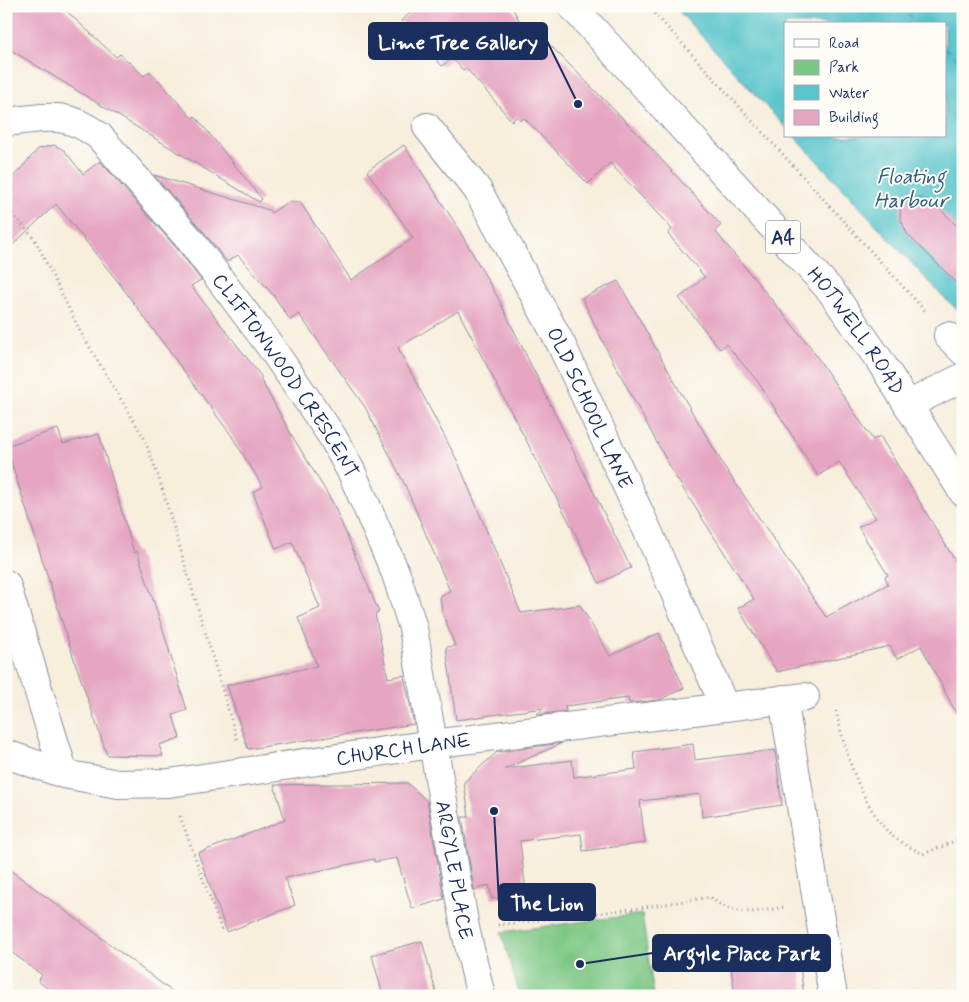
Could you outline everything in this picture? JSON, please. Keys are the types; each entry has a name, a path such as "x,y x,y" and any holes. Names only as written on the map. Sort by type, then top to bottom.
{"street":[{"name":"HOTWELL ROAD","path":"572,6 831,291 908,405 963,492"},
{"name":"CLIFTONWOOD CRESCENT","path":"6,122 70,119 82,124 99,136 191,241 308,401 349,466 396,574 413,628 432,744"},
{"name":"OLD SCHOOL LANE","path":"427,126 477,189 561,344 650,536 725,706"},
{"path":"908,405 963,377"},
{"path":"6,584 64,774"},
{"path":"794,698 833,996"},
{"name":"CHURCH LANE","path":"6,754 64,774 118,784 169,783 247,774 432,744 794,698"},
{"name":"ARGYLE PLACE","path":"432,744 465,928 481,996"}],"path":[{"path":"648,6 956,344"},
{"path":"6,206 36,240 80,330 144,438 159,478 247,774"},
{"path":"794,698 832,693 845,751 865,798 891,835 923,854 963,838"},
{"path":"169,783 173,800 222,931"},
{"path":"465,928 632,909 710,897 721,907 741,913 768,910"}],"green space":[{"path":"642,914 654,996 520,996 501,932"}],"water":[{"name":"Floating Harbour","path":"674,6 963,6 963,314 944,298 796,138 946,138 946,22 784,22 784,126"}],"building":[{"path":"6,6 61,6 116,57 120,54 144,76 150,71 192,118 195,116 262,199 259,202 6,47"},
{"path":"418,6 511,6 530,39 537,32 639,135 721,225 715,231 809,345 873,440 880,436 963,574 963,726 921,646 897,659 890,646 777,672 738,608 754,599 675,476 607,350 582,298 618,281 724,466 826,617 888,584 885,577 888,575 858,527 876,518 839,462 818,476 758,382 726,344 720,349 679,298 705,277 668,234 672,229 610,163 588,184 524,118 521,121 517,116 512,121 466,68 463,70 452,58 442,66 401,21"},
{"path":"54,145 64,150 83,174 100,161 179,251 201,280 191,286 261,376 261,380 291,434 333,503 379,612 375,614 388,678 404,675 414,724 248,749 227,685 317,666 298,618 320,608 292,542 276,549 253,492 263,487 231,435 119,283 56,204 6,251 6,185 38,149"},
{"path":"404,145 455,223 498,298 631,568 599,583 576,535 458,311 398,348 458,462 521,613 580,605 610,656 659,633 684,688 659,700 629,703 628,698 565,706 566,711 536,715 544,708 456,720 446,647 455,646 442,612 440,596 450,591 405,485 365,407 299,314 290,320 274,296 238,255 227,262 203,231 154,175 269,210 271,213 288,202 300,202 351,280 413,238 367,171"},
{"path":"901,198 923,198 937,206 963,232 963,289 907,234 900,218"},
{"path":"58,429 63,444 99,434 134,553 137,551 163,630 187,710 173,715 180,738 159,745 163,756 107,755 74,659 6,446"},
{"path":"562,743 505,769 572,760 574,777 636,769 634,752 693,744 695,760 775,750 782,805 702,817 700,794 640,801 645,843 583,851 581,834 520,841 526,893 492,899 489,885 474,890 462,817 469,817 464,782 497,752"},
{"path":"407,783 427,801 444,899 412,909 397,858 374,862 374,859 285,878 295,905 227,932 198,853 285,820 274,785"},
{"path":"6,867 178,996 58,996 38,981 42,975 6,948"},
{"path":"422,941 437,996 383,996 372,955"},
{"path":"797,945 804,996 735,996 729,955"}],"ferry route":[{"path":"900,6 917,22"},
{"path":"946,49 963,64"}],"place":[{"name":"Lime Tree Gallery","path":"578,104"},
{"name":"The Lion","path":"494,811"},
{"name":"Argyle Place Park","path":"580,964"}]}
